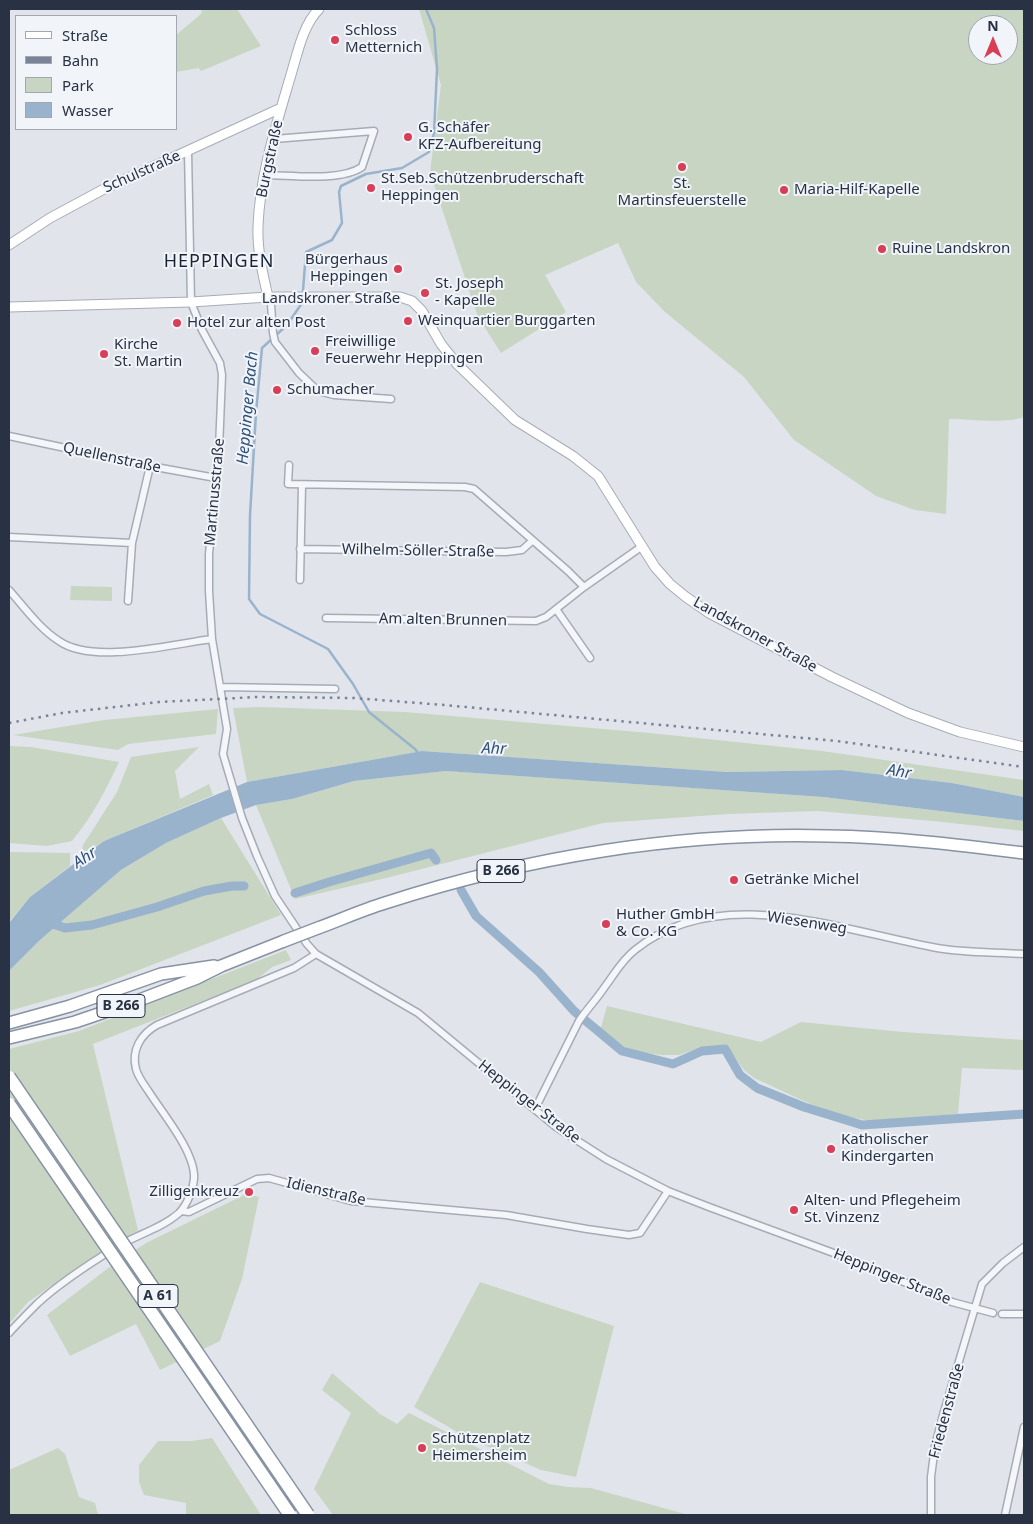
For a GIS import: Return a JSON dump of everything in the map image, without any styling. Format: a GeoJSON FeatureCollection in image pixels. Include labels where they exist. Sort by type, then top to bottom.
{"type":"FeatureCollection","features":[{"type":"Feature","properties":{"kind":"highway","name":"B 266"},"geometry":{"type":"LineString","coordinates":[[13,1037],[76,1022],[137,1001],[284,941],[384,904],[475,877],[561,858],[660,844],[719,839],[826,836],[930,842],[1024,853]]}},
{"type":"Feature","properties":{"kind":"highway","name":"B 266"},"geometry":{"type":"LineString","coordinates":[[9,1023],[70,1006],[161,974],[221,966]]}},
{"type":"Feature","properties":{"kind":"highway","name":"A 61"},"geometry":{"type":"LineString","coordinates":[[9,1077],[308,1515]]}},
{"type":"Feature","properties":{"kind":"highway","name":"A 61"},"geometry":{"type":"LineString","coordinates":[[9,1104],[290,1515]]}},
{"type":"Feature","properties":{"kind":"main road","name":"Burgstraße"},"geometry":{"type":"LineString","coordinates":[[268,297],[258,253],[258,228],[264,175],[298,51],[309,24],[320,9]]}},
{"type":"Feature","properties":{"kind":"main road","name":"Schulstraße"},"geometry":{"type":"LineString","coordinates":[[9,245],[50,218],[104,189],[281,108]]}},
{"type":"Feature","properties":{"kind":"main road","name":"Landskroner Straße"},"geometry":{"type":"LineString","coordinates":[[9,307],[192,302],[268,297],[400,296],[412,301],[422,311],[441,344],[457,364],[515,420],[573,456],[598,476],[655,567],[681,593],[709,613],[832,677],[908,713],[960,732],[1024,747]]}},
{"type":"Feature","properties":{"kind":"street"},"geometry":{"type":"LineString","coordinates":[[264,175],[337,176],[355,172],[362,167],[374,131],[274,139]]}},
{"type":"Feature","properties":{"kind":"street","name":"Martinusstraße"},"geometry":{"type":"LineString","coordinates":[[188,152],[192,302],[202,330],[220,363],[222,375],[209,566],[209,591],[212,638],[227,729],[223,754],[242,818],[274,896],[284,911]]}},
{"type":"Feature","properties":{"kind":"street"},"geometry":{"type":"LineString","coordinates":[[268,297],[271,304],[275,342],[299,373],[318,391],[334,396],[391,399]]}},
{"type":"Feature","properties":{"kind":"street","name":"Quellenstraße"},"geometry":{"type":"LineString","coordinates":[[9,436],[216,478]]}},
{"type":"Feature","properties":{"kind":"street"},"geometry":{"type":"LineString","coordinates":[[289,465],[288,484],[465,487],[474,489],[584,587]]}},
{"type":"Feature","properties":{"kind":"street"},"geometry":{"type":"LineString","coordinates":[[128,601],[132,543],[150,466]]}},
{"type":"Feature","properties":{"kind":"street"},"geometry":{"type":"LineString","coordinates":[[300,580],[302,485]]}},
{"type":"Feature","properties":{"kind":"street"},"geometry":{"type":"LineString","coordinates":[[9,536],[132,543]]}},
{"type":"Feature","properties":{"kind":"street","name":"Wilhelm-Söller-Straße"},"geometry":{"type":"LineString","coordinates":[[300,549],[506,552],[522,550],[532,541]]}},
{"type":"Feature","properties":{"kind":"street","name":"Am alten Brunnen"},"geometry":{"type":"LineString","coordinates":[[326,618],[536,621],[556,610],[584,587],[641,547]]}},
{"type":"Feature","properties":{"kind":"street"},"geometry":{"type":"LineString","coordinates":[[9,590],[40,626],[60,643],[81,651],[121,652],[212,638]]}},
{"type":"Feature","properties":{"kind":"street"},"geometry":{"type":"LineString","coordinates":[[556,610],[590,658]]}},
{"type":"Feature","properties":{"kind":"street"},"geometry":{"type":"LineString","coordinates":[[221,686],[335,689]]}},
{"type":"Feature","properties":{"kind":"street","name":"Heppinger Straße"},"geometry":{"type":"LineString","coordinates":[[284,911],[302,938],[316,954],[418,1013],[556,1127],[597,1153],[668,1191],[838,1255],[952,1302],[994,1313]]}},
{"type":"Feature","properties":{"kind":"street","name":"Wiesenweg"},"geometry":{"type":"LineString","coordinates":[[535,1110],[581,1018],[604,989],[617,968],[634,950],[677,925],[696,919],[769,915],[939,948],[1024,954]]}},
{"type":"Feature","properties":{"kind":"street"},"geometry":{"type":"LineString","coordinates":[[180,1211],[191,1193],[194,1178],[193,1166],[189,1152],[143,1084],[136,1069],[138,1043],[145,1032],[157,1025],[294,968],[316,954]]}},
{"type":"Feature","properties":{"kind":"street","name":"Idienstraße"},"geometry":{"type":"LineString","coordinates":[[9,1333],[38,1303],[117,1247],[170,1219],[180,1211],[189,1212],[257,1179],[269,1178],[352,1201],[506,1215],[629,1235],[640,1233],[668,1191]]}},
{"type":"Feature","properties":{"kind":"street","name":"Friedenstraße"},"geometry":{"type":"LineString","coordinates":[[931,1515],[931,1477],[935,1446],[982,1284],[1003,1263],[1024,1247]]}},
{"type":"Feature","properties":{"kind":"street"},"geometry":{"type":"LineString","coordinates":[[1002,1314],[1024,1314]]}},
{"type":"Feature","properties":{"kind":"street"},"geometry":{"type":"LineString","coordinates":[[1005,1515],[1024,1432]]}},
{"type":"Feature","properties":{"kind":"green space"},"geometry":{"type":"Polygon","coordinates":[[[202,9],[237,9],[261,46],[201,71],[199,68],[178,72],[178,33],[201,14],[202,9]]]}},
{"type":"Feature","properties":{"kind":"green space"},"geometry":{"type":"Polygon","coordinates":[[[419,9],[1024,9],[1024,417],[997,421],[949,419],[946,514],[915,510],[876,496],[794,440],[744,377],[665,312],[636,282],[618,243],[545,275],[566,312],[501,353],[478,317],[430,173],[441,85],[419,9]]]}},
{"type":"Feature","properties":{"kind":"green space"},"geometry":{"type":"Polygon","coordinates":[[[71,586],[112,587],[112,601],[70,600],[71,586]]]}},
{"type":"Feature","properties":{"kind":"green space"},"geometry":{"type":"Polygon","coordinates":[[[262,707],[405,712],[650,733],[822,751],[1024,780],[1024,797],[952,783],[842,770],[727,772],[422,751],[247,782],[233,708],[262,707]]]}},
{"type":"Feature","properties":{"kind":"green space"},"geometry":{"type":"Polygon","coordinates":[[[218,709],[216,734],[128,744],[118,750],[13,735],[104,720],[218,709]]]}},
{"type":"Feature","properties":{"kind":"green space"},"geometry":{"type":"Polygon","coordinates":[[[9,746],[31,747],[119,762],[98,803],[72,841],[47,846],[9,843],[9,746]]]}},
{"type":"Feature","properties":{"kind":"green space"},"geometry":{"type":"Polygon","coordinates":[[[199,747],[175,771],[180,799],[209,784],[213,795],[104,841],[81,859],[83,845],[117,792],[131,757],[199,747]]]}},
{"type":"Feature","properties":{"kind":"green space"},"geometry":{"type":"Polygon","coordinates":[[[446,771],[823,797],[1024,821],[1024,831],[818,811],[728,814],[603,823],[295,899],[256,805],[292,799],[354,781],[446,771]]]}},
{"type":"Feature","properties":{"kind":"green space"},"geometry":{"type":"Polygon","coordinates":[[[221,818],[281,915],[100,985],[9,1011],[9,971],[40,940],[121,870],[166,843],[221,818]]]}},
{"type":"Feature","properties":{"kind":"green space"},"geometry":{"type":"Polygon","coordinates":[[[9,852],[70,853],[70,866],[30,897],[9,922],[9,852]]]}},
{"type":"Feature","properties":{"kind":"green space"},"geometry":{"type":"Polygon","coordinates":[[[286,950],[291,960],[272,967],[256,980],[93,1044],[138,1230],[96,1255],[28,1302],[9,1324],[9,1049],[79,1031],[286,950]]]}},
{"type":"Feature","properties":{"kind":"green space"},"geometry":{"type":"Polygon","coordinates":[[[607,1006],[761,1042],[801,1022],[903,1032],[1024,1040],[1024,1070],[962,1068],[958,1114],[870,1121],[830,1113],[754,1078],[744,1070],[726,1045],[702,1047],[679,1055],[631,1051],[600,1031],[607,1006]]]}},
{"type":"Feature","properties":{"kind":"green space"},"geometry":{"type":"Polygon","coordinates":[[[246,1194],[259,1197],[242,1279],[220,1341],[160,1370],[136,1324],[70,1356],[47,1315],[107,1269],[146,1243],[246,1194]]]}},
{"type":"Feature","properties":{"kind":"green space"},"geometry":{"type":"Polygon","coordinates":[[[480,1282],[614,1326],[576,1477],[541,1470],[464,1436],[414,1407],[480,1282]]]}},
{"type":"Feature","properties":{"kind":"green space"},"geometry":{"type":"Polygon","coordinates":[[[332,1373],[380,1414],[397,1424],[409,1413],[549,1484],[591,1488],[689,1515],[333,1515],[314,1489],[351,1413],[322,1390],[332,1373]]]}},
{"type":"Feature","properties":{"kind":"green space"},"geometry":{"type":"Polygon","coordinates":[[[212,1438],[261,1515],[186,1515],[186,1503],[144,1495],[139,1482],[139,1465],[158,1441],[191,1441],[212,1438]]]}},
{"type":"Feature","properties":{"kind":"green space"},"geometry":{"type":"Polygon","coordinates":[[[58,1448],[65,1454],[79,1497],[95,1503],[98,1515],[9,1515],[9,1470],[58,1448]]]}},
{"type":"Feature","properties":{"kind":"water","name":"Ahr"},"geometry":{"type":"Polygon","coordinates":[[[422,751],[727,772],[842,770],[952,783],[1024,797],[1024,821],[823,797],[446,771],[354,781],[292,799],[256,805],[221,818],[166,843],[121,870],[40,940],[9,971],[9,923],[30,897],[104,841],[247,782],[422,751]]]}},
{"type":"Feature","properties":{"kind":"waterway","name":"Heppinger Bach"},"geometry":{"type":"LineString","coordinates":[[419,754],[369,712],[353,684],[328,649],[260,614],[249,599],[250,515],[262,348],[287,325],[302,303],[306,252],[332,240],[342,223],[339,192],[341,186],[366,174],[402,168],[429,152],[434,133],[437,69],[434,28],[426,9]]}},
{"type":"Feature","properties":{"kind":"waterway"},"geometry":{"type":"LineString","coordinates":[[295,893],[431,853],[436,860]]}},
{"type":"Feature","properties":{"kind":"waterway"},"geometry":{"type":"LineString","coordinates":[[47,922],[65,928],[92,925],[157,907],[204,891],[244,886]]}},
{"type":"Feature","properties":{"kind":"waterway"},"geometry":{"type":"LineString","coordinates":[[461,890],[476,916],[539,972],[574,1011],[622,1051],[673,1064],[702,1051],[725,1049],[740,1075],[757,1088],[804,1107],[862,1125],[1024,1114]]}},
{"type":"Feature","properties":{"kind":"railway"},"geometry":{"type":"LineString","coordinates":[[9,723],[62,713],[159,702],[257,697],[354,698],[837,741],[1024,767]]}},
{"type":"Feature","properties":{"kind":"place","name":"Schloss Metternich"},"geometry":{"type":"Point","coordinates":[335,40]}},
{"type":"Feature","properties":{"kind":"place","name":"G. Schäfer KFZ-Aufbereitung"},"geometry":{"type":"Point","coordinates":[408,137]}},
{"type":"Feature","properties":{"kind":"place","name":"St. Martinsfeuerstelle"},"geometry":{"type":"Point","coordinates":[682,167]}},
{"type":"Feature","properties":{"kind":"place","name":"St.Seb.Schützenbruderschaft Heppingen"},"geometry":{"type":"Point","coordinates":[371,188]}},
{"type":"Feature","properties":{"kind":"place","name":"Maria-Hilf-Kapelle"},"geometry":{"type":"Point","coordinates":[784,190]}},
{"type":"Feature","properties":{"kind":"place","name":"Ruine Landskron"},"geometry":{"type":"Point","coordinates":[882,249]}},
{"type":"Feature","properties":{"kind":"place","name":"Bürgerhaus Heppingen"},"geometry":{"type":"Point","coordinates":[398,269]}},
{"type":"Feature","properties":{"kind":"place","name":"St. Joseph - Kapelle"},"geometry":{"type":"Point","coordinates":[425,293]}},
{"type":"Feature","properties":{"kind":"place","name":"Weinquartier Burggarten"},"geometry":{"type":"Point","coordinates":[408,321]}},
{"type":"Feature","properties":{"kind":"place","name":"Hotel zur alten Post"},"geometry":{"type":"Point","coordinates":[177,323]}},
{"type":"Feature","properties":{"kind":"place","name":"Freiwillige Feuerwehr Heppingen"},"geometry":{"type":"Point","coordinates":[315,351]}},
{"type":"Feature","properties":{"kind":"place","name":"Kirche St. Martin"},"geometry":{"type":"Point","coordinates":[104,354]}},
{"type":"Feature","properties":{"kind":"place","name":"Schumacher"},"geometry":{"type":"Point","coordinates":[277,390]}},
{"type":"Feature","properties":{"kind":"place","name":"Getränke Michel"},"geometry":{"type":"Point","coordinates":[734,880]}},
{"type":"Feature","properties":{"kind":"place","name":"Huther GmbH & Co. KG"},"geometry":{"type":"Point","coordinates":[606,924]}},
{"type":"Feature","properties":{"kind":"place","name":"Katholischer Kindergarten"},"geometry":{"type":"Point","coordinates":[831,1149]}},
{"type":"Feature","properties":{"kind":"place","name":"Zilligenkreuz"},"geometry":{"type":"Point","coordinates":[249,1192]}},
{"type":"Feature","properties":{"kind":"place","name":"Alten- und Pflegeheim St. Vinzenz"},"geometry":{"type":"Point","coordinates":[794,1210]}},
{"type":"Feature","properties":{"kind":"place","name":"Schützenplatz Heimersheim"},"geometry":{"type":"Point","coordinates":[422,1448]}},
{"type":"Feature","properties":{"kind":"district","name":"HEPPINGEN"},"geometry":{"type":"Point","coordinates":[219,262]}}]}
